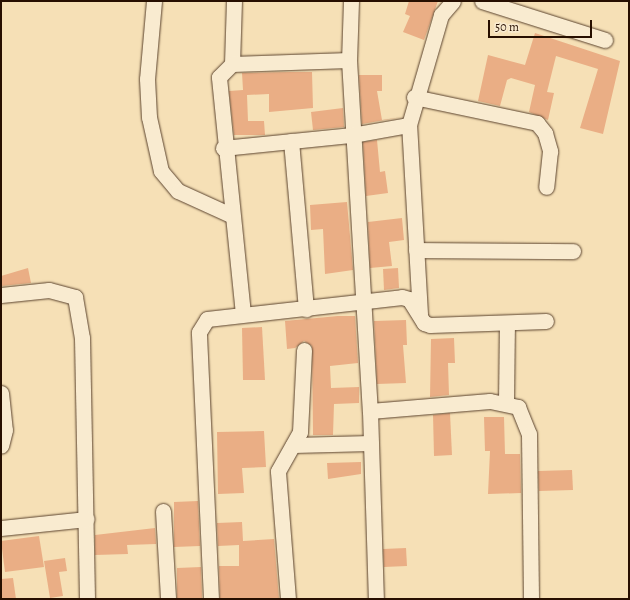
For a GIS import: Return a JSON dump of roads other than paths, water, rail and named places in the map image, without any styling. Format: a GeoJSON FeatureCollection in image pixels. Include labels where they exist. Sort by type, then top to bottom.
{"type":"FeatureCollection","features":[{"type":"Feature","properties":{"kind":"street"},"geometry":{"type":"LineString","coordinates":[[154,1],[147,87],[148,117],[161,171],[178,192],[231,215]]}},
{"type":"Feature","properties":{"kind":"street"},"geometry":{"type":"LineString","coordinates":[[232,64],[234,1]]}},
{"type":"Feature","properties":{"kind":"street"},"geometry":{"type":"LineString","coordinates":[[352,1],[349,60],[352,135],[370,411],[376,599]]}},
{"type":"Feature","properties":{"kind":"street"},"geometry":{"type":"LineString","coordinates":[[420,318],[409,125],[414,97],[441,15],[453,1]]}},
{"type":"Feature","properties":{"kind":"street"},"geometry":{"type":"LineString","coordinates":[[482,1],[605,40]]}},
{"type":"Feature","properties":{"kind":"street"},"geometry":{"type":"LineString","coordinates":[[243,314],[223,148],[219,77],[232,64],[349,60]]}},
{"type":"Feature","properties":{"kind":"street"},"geometry":{"type":"LineString","coordinates":[[414,97],[537,123],[545,133],[550,151],[546,187]]}},
{"type":"Feature","properties":{"kind":"street"},"geometry":{"type":"LineString","coordinates":[[223,148],[352,135],[409,125]]}},
{"type":"Feature","properties":{"kind":"street"},"geometry":{"type":"LineString","coordinates":[[290,141],[306,309]]}},
{"type":"Feature","properties":{"kind":"street"},"geometry":{"type":"LineString","coordinates":[[416,250],[574,251]]}},
{"type":"Feature","properties":{"kind":"street"},"geometry":{"type":"LineString","coordinates":[[1,295],[49,290],[75,297],[82,338],[87,519],[83,599]]}},
{"type":"Feature","properties":{"kind":"street"},"geometry":{"type":"LineString","coordinates":[[211,599],[199,332],[207,319],[243,314],[410,299],[420,318],[430,325],[507,325],[546,321]]}},
{"type":"Feature","properties":{"kind":"street"},"geometry":{"type":"LineString","coordinates":[[506,402],[507,325]]}},
{"type":"Feature","properties":{"kind":"street"},"geometry":{"type":"LineString","coordinates":[[288,599],[278,471],[282,459],[294,445],[302,420],[304,350]]}},
{"type":"Feature","properties":{"kind":"street"},"geometry":{"type":"LineString","coordinates":[[1,393],[5,430],[1,446]]}},
{"type":"Feature","properties":{"kind":"street"},"geometry":{"type":"LineString","coordinates":[[370,411],[506,402],[518,407],[529,434],[531,599]]}},
{"type":"Feature","properties":{"kind":"street"},"geometry":{"type":"LineString","coordinates":[[294,445],[371,443]]}},
{"type":"Feature","properties":{"kind":"street"},"geometry":{"type":"LineString","coordinates":[[163,511],[168,599]]}},
{"type":"Feature","properties":{"kind":"street"},"geometry":{"type":"LineString","coordinates":[[1,528],[87,519]]}}]}
